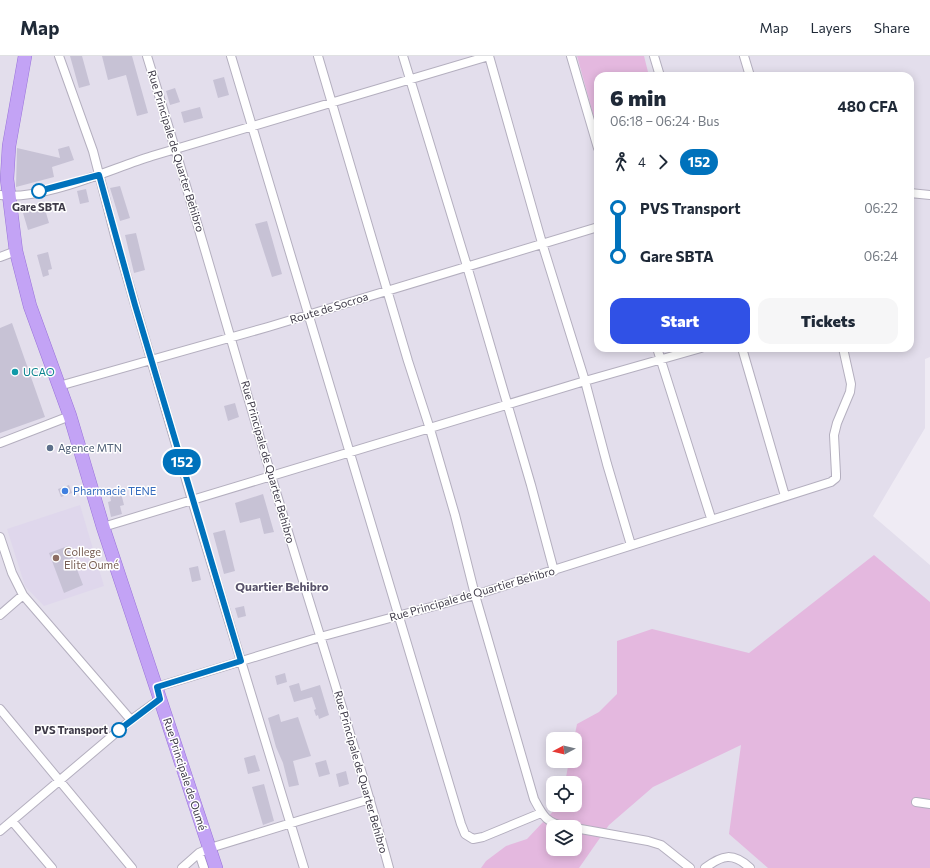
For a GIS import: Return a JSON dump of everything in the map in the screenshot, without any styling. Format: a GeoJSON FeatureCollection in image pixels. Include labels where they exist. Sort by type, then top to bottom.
{"type":"FeatureCollection","features":[{"type":"Feature","properties":{"kind":"main road","name":"Rue Principale de Oumé"},"geometry":{"type":"LineString","coordinates":[[25,56],[8,146],[4,195],[16,251],[30,306],[70,416],[103,527],[158,693],[204,851],[216,868]]}},
{"type":"Feature","properties":{"kind":"street"},"geometry":{"type":"LineString","coordinates":[[59,56],[88,135],[135,305],[192,500],[292,824],[304,868]]}},
{"type":"Feature","properties":{"kind":"street","name":"Rue Principale de Quarter Behibro"},"geometry":{"type":"LineString","coordinates":[[147,56],[176,149],[271,476],[370,799],[389,868]]}},
{"type":"Feature","properties":{"kind":"street"},"geometry":{"type":"LineString","coordinates":[[230,56],[253,126],[448,786],[465,834],[473,839],[484,837],[541,813]]}},
{"type":"Feature","properties":{"kind":"street"},"geometry":{"type":"LineString","coordinates":[[318,56],[408,361],[430,429],[475,595],[534,799],[541,813],[547,820]]}},
{"type":"Feature","properties":{"kind":"street"},"geometry":{"type":"LineString","coordinates":[[403,56],[467,266],[554,571]]}},
{"type":"Feature","properties":{"kind":"street"},"geometry":{"type":"LineString","coordinates":[[4,195],[36,192],[99,175],[176,149],[489,56],[542,243],[585,381],[607,464],[631,545]]}},
{"type":"Feature","properties":{"kind":"street"},"geometry":{"type":"LineString","coordinates":[[571,56],[594,134]]}},
{"type":"Feature","properties":{"kind":"street"},"geometry":{"type":"LineString","coordinates":[[654,56],[659,72]]}},
{"type":"Feature","properties":{"kind":"street"},"geometry":{"type":"LineString","coordinates":[[744,56],[749,72]]}},
{"type":"Feature","properties":{"kind":"street"},"geometry":{"type":"LineString","coordinates":[[914,193],[930,195]]}},
{"type":"Feature","properties":{"kind":"street","name":"Route de Socroa"},"geometry":{"type":"LineString","coordinates":[[59,386],[309,314],[594,228]]}},
{"type":"Feature","properties":{"kind":"street"},"geometry":{"type":"LineString","coordinates":[[0,257],[16,251]]}},
{"type":"Feature","properties":{"kind":"street"},"geometry":{"type":"LineString","coordinates":[[658,352],[711,518]]}},
{"type":"Feature","properties":{"kind":"street"},"geometry":{"type":"LineString","coordinates":[[103,527],[508,406],[585,381],[686,352]]}},
{"type":"Feature","properties":{"kind":"street"},"geometry":{"type":"LineString","coordinates":[[743,352],[785,496]]}},
{"type":"Feature","properties":{"kind":"street","name":"Rue Principale de Quartier Behibro"},"geometry":{"type":"LineString","coordinates":[[0,831],[131,720],[158,693],[241,661],[320,637],[475,595],[554,571],[836,478],[834,435],[837,422],[850,392],[851,384],[844,352]]}},
{"type":"Feature","properties":{"kind":"street"},"geometry":{"type":"LineString","coordinates":[[0,443],[70,416]]}},
{"type":"Feature","properties":{"kind":"street"},"geometry":{"type":"LineString","coordinates":[[0,537],[12,572],[23,595],[131,720]]}},
{"type":"Feature","properties":{"kind":"street"},"geometry":{"type":"LineString","coordinates":[[0,615],[23,595]]}},
{"type":"Feature","properties":{"kind":"street"},"geometry":{"type":"LineString","coordinates":[[0,708],[132,868]]}},
{"type":"Feature","properties":{"kind":"street"},"geometry":{"type":"LineString","coordinates":[[182,868],[204,851],[370,799]]}},
{"type":"Feature","properties":{"kind":"street"},"geometry":{"type":"LineString","coordinates":[[916,802],[930,804]]}},
{"type":"Feature","properties":{"kind":"street"},"geometry":{"type":"LineString","coordinates":[[12,821],[52,868]]}},
{"type":"Feature","properties":{"kind":"street"},"geometry":{"type":"LineString","coordinates":[[582,829],[648,841],[661,845],[690,868]]}},
{"type":"Feature","properties":{"kind":"street"},"geometry":{"type":"LineString","coordinates":[[204,851],[204,868]]}},
{"type":"Feature","properties":{"kind":"street"},"geometry":{"type":"LineString","coordinates":[[706,868],[714,861],[724,857],[733,857],[742,860],[750,868]]}},
{"type":"Feature","properties":{"kind":"shaded area"},"geometry":{"type":"Polygon","coordinates":[[[0,56],[930,56],[930,357],[925,359],[925,428],[873,516],[930,565],[930,868],[0,868],[0,56]]]}},
{"type":"Feature","properties":{"kind":"shaded area"},"geometry":{"type":"Polygon","coordinates":[[[577,56],[644,56],[648,72],[594,72],[594,118],[577,56]]]}},
{"type":"Feature","properties":{"kind":"shaded area","name":"College Elite Oumé"},"geometry":{"type":"Polygon","coordinates":[[[80,505],[104,586],[44,606],[25,586],[7,529],[80,505]]]}},
{"type":"Feature","properties":{"kind":"shaded area"},"geometry":{"type":"Polygon","coordinates":[[[874,555],[930,602],[930,868],[768,868],[729,834],[741,745],[653,787],[609,825],[579,868],[481,868],[486,861],[506,846],[527,839],[552,812],[582,812],[582,776],[566,776],[568,768],[582,768],[582,732],[575,732],[577,724],[599,712],[617,694],[617,641],[652,629],[749,653],[874,555]]]}},
{"type":"Feature","properties":{"kind":"building"},"geometry":{"type":"Polygon","coordinates":[[[70,56],[82,56],[90,85],[79,88],[70,56]]]}},
{"type":"Feature","properties":{"kind":"building"},"geometry":{"type":"Polygon","coordinates":[[[102,56],[132,56],[148,113],[137,116],[126,75],[108,80],[102,56]]]}},
{"type":"Feature","properties":{"kind":"building"},"geometry":{"type":"Polygon","coordinates":[[[224,77],[229,95],[218,98],[213,80],[224,77]]]}},
{"type":"Feature","properties":{"kind":"building"},"geometry":{"type":"Polygon","coordinates":[[[175,88],[180,102],[170,105],[166,91],[175,88]]]}},
{"type":"Feature","properties":{"kind":"building"},"geometry":{"type":"Polygon","coordinates":[[[200,107],[203,118],[184,123],[181,112],[200,107]]]}},
{"type":"Feature","properties":{"kind":"building","name":"Gare SBTA"},"geometry":{"type":"Polygon","coordinates":[[[69,146],[74,160],[52,167],[54,177],[16,187],[17,148],[60,158],[58,149],[69,146]]]}},
{"type":"Feature","properties":{"kind":"building"},"geometry":{"type":"Polygon","coordinates":[[[120,186],[130,218],[120,221],[110,188],[120,186]]]}},
{"type":"Feature","properties":{"kind":"building"},"geometry":{"type":"Polygon","coordinates":[[[86,189],[89,202],[80,204],[77,191],[86,189]]]}},
{"type":"Feature","properties":{"kind":"building"},"geometry":{"type":"Polygon","coordinates":[[[44,206],[49,223],[28,230],[23,213],[44,206]]]}},
{"type":"Feature","properties":{"kind":"building"},"geometry":{"type":"Polygon","coordinates":[[[267,221],[282,274],[272,277],[255,224],[267,221]]]}},
{"type":"Feature","properties":{"kind":"building"},"geometry":{"type":"Polygon","coordinates":[[[136,233],[145,270],[134,273],[125,235],[136,233]]]}},
{"type":"Feature","properties":{"kind":"building"},"geometry":{"type":"Polygon","coordinates":[[[48,252],[52,269],[48,270],[49,275],[43,277],[37,255],[48,252]]]}},
{"type":"Feature","properties":{"kind":"building","name":"UCAO"},"geometry":{"type":"Polygon","coordinates":[[[12,323],[45,417],[0,433],[0,328],[12,323]]]}},
{"type":"Feature","properties":{"kind":"building"},"geometry":{"type":"Polygon","coordinates":[[[235,403],[239,417],[228,421],[224,406],[235,403]]]}},
{"type":"Feature","properties":{"kind":"building","name":"Pharmacie TENE"},"geometry":{"type":"Polygon","coordinates":[[[69,485],[72,493],[61,497],[58,489],[69,485]]]}},
{"type":"Feature","properties":{"kind":"building"},"geometry":{"type":"Polygon","coordinates":[[[120,489],[124,505],[120,506],[122,514],[111,517],[108,502],[111,501],[109,492],[120,489]]]}},
{"type":"Feature","properties":{"kind":"building"},"geometry":{"type":"Polygon","coordinates":[[[263,494],[274,532],[264,534],[260,518],[240,523],[235,503],[263,494]]]}},
{"type":"Feature","properties":{"kind":"building"},"geometry":{"type":"Polygon","coordinates":[[[225,530],[235,571],[224,574],[213,533],[225,530]]]}},
{"type":"Feature","properties":{"kind":"building"},"geometry":{"type":"Polygon","coordinates":[[[68,546],[83,585],[64,593],[49,553],[68,546]]]}},
{"type":"Feature","properties":{"kind":"building"},"geometry":{"type":"Polygon","coordinates":[[[198,566],[201,580],[192,582],[189,568],[198,566]]]}},
{"type":"Feature","properties":{"kind":"building"},"geometry":{"type":"Polygon","coordinates":[[[244,606],[246,616],[238,618],[235,608],[244,606]]]}},
{"type":"Feature","properties":{"kind":"building"},"geometry":{"type":"Polygon","coordinates":[[[285,673],[287,682],[277,685],[275,676],[285,673]]]}},
{"type":"Feature","properties":{"kind":"building"},"geometry":{"type":"Polygon","coordinates":[[[299,683],[301,691],[320,685],[329,715],[319,719],[318,715],[316,716],[314,710],[316,709],[312,697],[294,702],[289,686],[299,683]]]}},
{"type":"Feature","properties":{"kind":"building"},"geometry":{"type":"Polygon","coordinates":[[[279,714],[281,722],[298,717],[311,756],[293,761],[299,785],[289,787],[283,763],[276,747],[268,718],[279,714]]]}},
{"type":"Feature","properties":{"kind":"building"},"geometry":{"type":"Polygon","coordinates":[[[255,755],[260,771],[248,774],[244,758],[255,755]]]}},
{"type":"Feature","properties":{"kind":"building"},"geometry":{"type":"Polygon","coordinates":[[[326,760],[330,774],[319,777],[315,763],[326,760]]]}},
{"type":"Feature","properties":{"kind":"building"},"geometry":{"type":"Polygon","coordinates":[[[346,771],[349,784],[339,787],[336,774],[346,771]]]}},
{"type":"Feature","properties":{"kind":"building"},"geometry":{"type":"Polygon","coordinates":[[[264,784],[274,821],[263,825],[252,787],[264,784]]]}},
{"type":"Feature","properties":{"kind":"bus line","name":"152"},"geometry":{"type":"LineString","coordinates":[[39,191],[99,175],[135,305],[241,661],[157,687],[160,699],[119,730]]}},
{"type":"Feature","properties":{"kind":"place","name":"Gare SBTA"},"geometry":{"type":"Point","coordinates":[39,191]}},
{"type":"Feature","properties":{"kind":"place","name":"UCAO"},"geometry":{"type":"Point","coordinates":[15,372]}},
{"type":"Feature","properties":{"kind":"place","name":"Agence MTN"},"geometry":{"type":"Point","coordinates":[50,448]}},
{"type":"Feature","properties":{"kind":"place","name":"Pharmacie TENE"},"geometry":{"type":"Point","coordinates":[65,491]}},
{"type":"Feature","properties":{"kind":"place","name":"College Elite Oumé"},"geometry":{"type":"Point","coordinates":[56,558]}},
{"type":"Feature","properties":{"kind":"place","name":"PVS Transport"},"geometry":{"type":"Point","coordinates":[119,730]}},
{"type":"Feature","properties":{"kind":"district","name":"Quartier Behibro"},"geometry":{"type":"Point","coordinates":[282,587]}}]}
